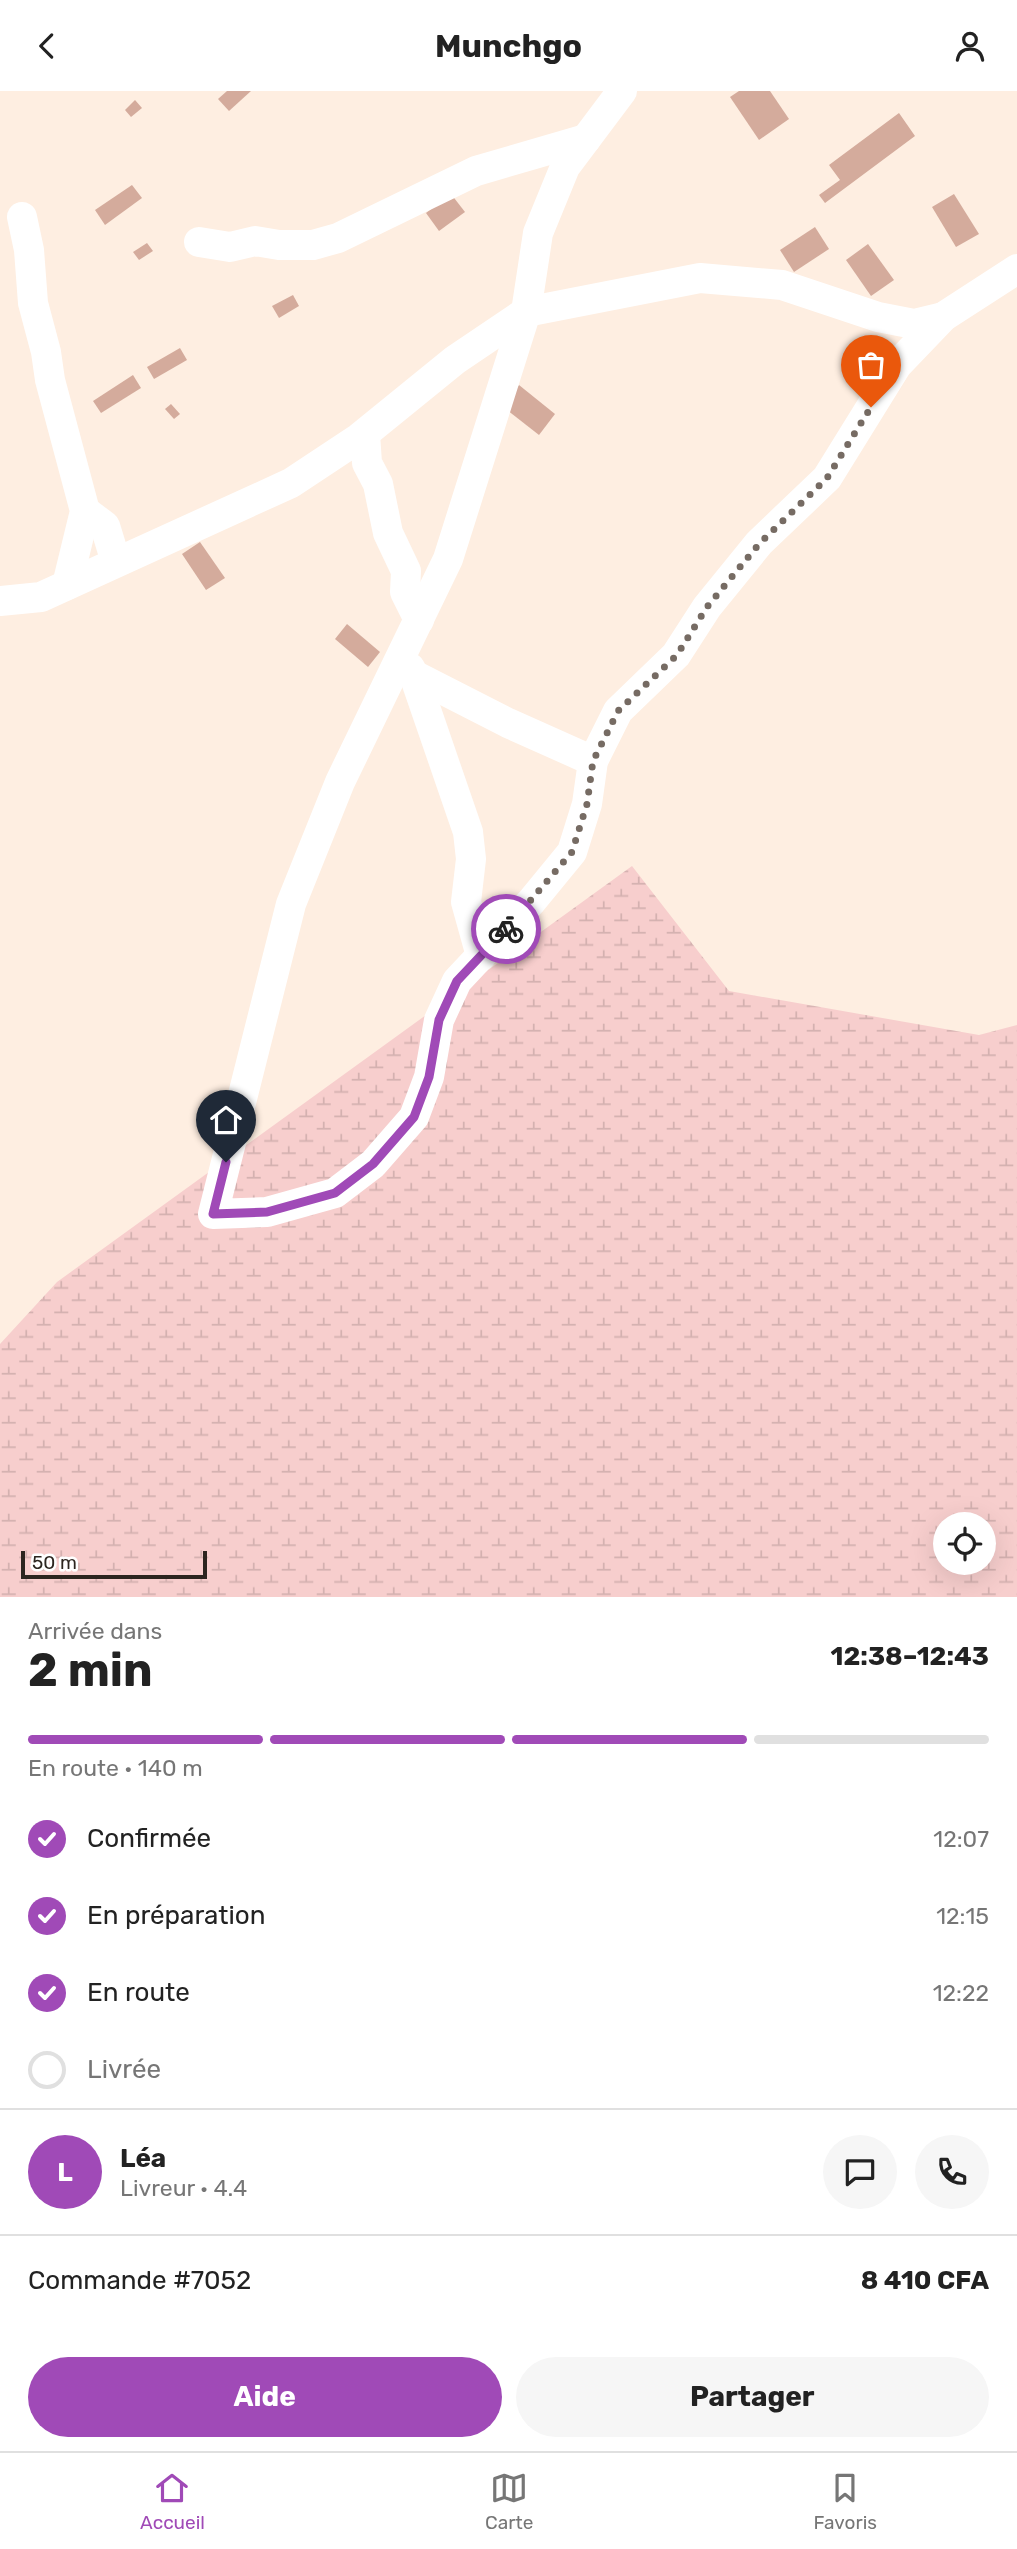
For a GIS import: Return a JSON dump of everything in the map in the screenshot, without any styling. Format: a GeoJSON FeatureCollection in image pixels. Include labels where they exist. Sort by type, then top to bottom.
{"type":"FeatureCollection","features":[{"type":"Feature","properties":{"kind":"street"},"geometry":{"type":"LineString","coordinates":[[622,91],[565,167],[538,233],[526,312],[448,559],[419,620],[408,665],[340,782],[290,904],[213,1214],[267,1212],[335,1193],[373,1164],[414,1117],[429,1077],[439,1020],[457,981],[531,902],[572,852],[587,804],[593,761],[618,711],[677,655],[707,607],[759,544],[827,478],[897,365],[943,317],[1017,269]]}},
{"type":"Feature","properties":{"kind":"street"},"geometry":{"type":"LineString","coordinates":[[198,242],[230,247],[255,241],[279,245],[313,245],[338,238],[476,171],[586,139]]}},
{"type":"Feature","properties":{"kind":"street"},"geometry":{"type":"LineString","coordinates":[[22,217],[29,250],[33,303],[46,352],[50,380],[85,510],[67,585]]}},
{"type":"Feature","properties":{"kind":"street"},"geometry":{"type":"LineString","coordinates":[[0,601],[41,597],[291,483],[365,434],[455,360],[526,312],[700,278],[782,285],[878,317],[914,324],[943,317]]}},
{"type":"Feature","properties":{"kind":"street"},"geometry":{"type":"LineString","coordinates":[[365,434],[367,463],[378,484],[388,533],[406,571],[405,592],[419,620]]}},
{"type":"Feature","properties":{"kind":"street"},"geometry":{"type":"LineString","coordinates":[[85,510],[105,526],[116,562]]}},
{"type":"Feature","properties":{"kind":"street"},"geometry":{"type":"LineString","coordinates":[[408,665],[508,723],[593,761]]}},
{"type":"Feature","properties":{"kind":"street"},"geometry":{"type":"LineString","coordinates":[[408,665],[468,832],[471,859],[466,902],[481,957]]}},
{"type":"Feature","properties":{"kind":"green space"},"geometry":{"type":"Polygon","coordinates":[[[632,866],[729,991],[979,1035],[1017,1025],[1017,1597],[0,1597],[0,1344],[57,1282],[632,866]]]}},
{"type":"Feature","properties":{"kind":"building"},"geometry":{"type":"Polygon","coordinates":[[[227,91],[251,91],[229,111],[218,99],[227,91]]]}},
{"type":"Feature","properties":{"kind":"building"},"geometry":{"type":"Polygon","coordinates":[[[739,91],[770,91],[789,119],[759,140],[730,97],[739,91]]]}},
{"type":"Feature","properties":{"kind":"building"},"geometry":{"type":"Polygon","coordinates":[[[135,100],[142,108],[131,117],[125,110],[135,100]]]}},
{"type":"Feature","properties":{"kind":"building"},"geometry":{"type":"Polygon","coordinates":[[[899,113],[915,136],[825,203],[819,195],[840,180],[829,165],[899,113]]]}},
{"type":"Feature","properties":{"kind":"building"},"geometry":{"type":"Polygon","coordinates":[[[132,185],[142,198],[105,225],[95,210],[132,185]]]}},
{"type":"Feature","properties":{"kind":"building"},"geometry":{"type":"Polygon","coordinates":[[[451,194],[465,212],[439,231],[426,213],[451,194]]]}},
{"type":"Feature","properties":{"kind":"building"},"geometry":{"type":"Polygon","coordinates":[[[954,194],[979,234],[956,247],[932,207],[954,194]]]}},
{"type":"Feature","properties":{"kind":"building"},"geometry":{"type":"Polygon","coordinates":[[[815,227],[829,249],[794,272],[780,250],[815,227]]]}},
{"type":"Feature","properties":{"kind":"building"},"geometry":{"type":"Polygon","coordinates":[[[147,243],[153,251],[139,260],[133,252],[147,243]]]}},
{"type":"Feature","properties":{"kind":"building"},"geometry":{"type":"Polygon","coordinates":[[[868,244],[894,280],[871,296],[846,260],[868,244]]]}},
{"type":"Feature","properties":{"kind":"building"},"geometry":{"type":"Polygon","coordinates":[[[293,295],[299,306],[279,318],[272,306],[293,295]]]}},
{"type":"Feature","properties":{"kind":"building"},"geometry":{"type":"Polygon","coordinates":[[[180,348],[187,360],[154,379],[147,367],[180,348]]]}},
{"type":"Feature","properties":{"kind":"building"},"geometry":{"type":"Polygon","coordinates":[[[133,375],[141,388],[101,413],[93,401],[133,375]]]}},
{"type":"Feature","properties":{"kind":"building"},"geometry":{"type":"Polygon","coordinates":[[[519,385],[555,414],[539,435],[502,406],[519,385]]]}},
{"type":"Feature","properties":{"kind":"building"},"geometry":{"type":"Polygon","coordinates":[[[171,404],[180,414],[174,419],[165,409],[171,404]]]}},
{"type":"Feature","properties":{"kind":"building"},"geometry":{"type":"Polygon","coordinates":[[[200,542],[225,578],[206,590],[182,554],[200,542]]]}},
{"type":"Feature","properties":{"kind":"building"},"geometry":{"type":"Polygon","coordinates":[[[347,624],[380,652],[368,667],[335,639],[347,624]]]}},
{"type":"Feature","properties":{"kind":"way so far"},"geometry":{"type":"LineString","coordinates":[[506,929],[572,852],[587,804],[593,761],[618,711],[677,655],[707,607],[759,544],[827,478],[871,407]]}},
{"type":"Feature","properties":{"kind":"route"},"geometry":{"type":"LineString","coordinates":[[226,1162],[213,1214],[267,1212],[335,1193],[373,1164],[414,1117],[429,1077],[439,1020],[457,981],[506,929]]}}]}
